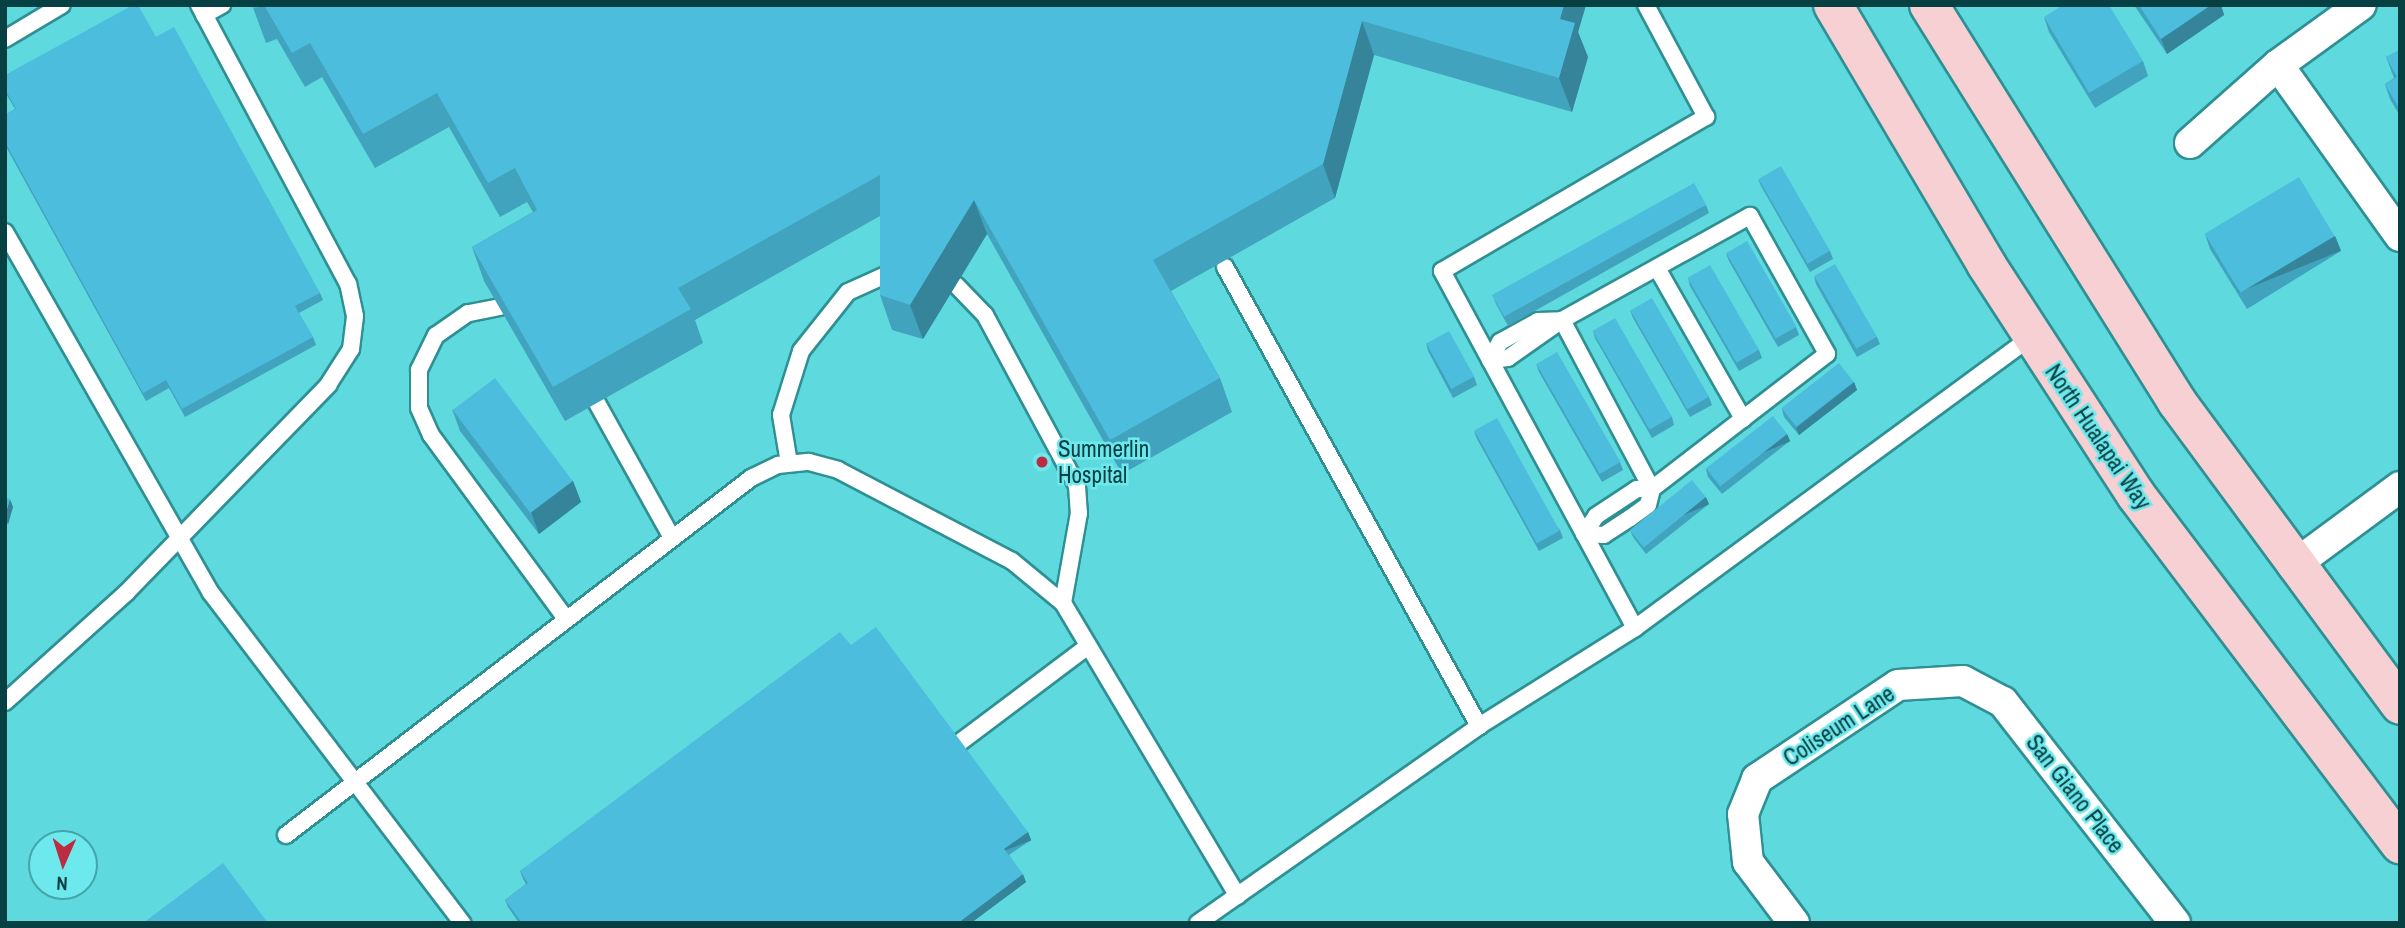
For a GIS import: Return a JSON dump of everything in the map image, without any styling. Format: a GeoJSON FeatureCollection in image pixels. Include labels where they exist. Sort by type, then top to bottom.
{"type":"FeatureCollection","features":[{"type":"Feature","properties":{"kind":"main road","name":"North Hualapai Way"},"geometry":{"type":"LineString","coordinates":[[1833,5],[2031,337],[2169,540],[2400,844]]}},
{"type":"Feature","properties":{"kind":"main road"},"geometry":{"type":"LineString","coordinates":[[1929,5],[2049,205],[2293,566],[2400,705]]}},
{"type":"Feature","properties":{"kind":"street"},"geometry":{"type":"LineString","coordinates":[[2190,144],[2278,65],[2361,5]]}},
{"type":"Feature","properties":{"kind":"street"},"geometry":{"type":"LineString","coordinates":[[2278,65],[2400,236]]}},
{"type":"Feature","properties":{"kind":"street"},"geometry":{"type":"LineString","coordinates":[[2293,566],[2400,487]]}},
{"type":"Feature","properties":{"kind":"street","name":"Coliseum Lane"},"geometry":{"type":"LineString","coordinates":[[1794,923],[1748,862],[1743,814],[1757,779],[1898,685],[1962,681]]}},
{"type":"Feature","properties":{"kind":"street","name":"San Giano Place"},"geometry":{"type":"LineString","coordinates":[[1962,681],[2003,702],[2175,923]]}},
{"type":"Feature","properties":{"kind":"lane"},"geometry":{"type":"LineString","coordinates":[[5,38],[62,5]]}},
{"type":"Feature","properties":{"kind":"lane"},"geometry":{"type":"LineString","coordinates":[[5,702],[127,592],[176,537],[335,377],[355,328],[348,284],[201,10],[222,5]]}},
{"type":"Feature","properties":{"kind":"lane"},"geometry":{"type":"LineString","coordinates":[[1635,628],[1442,271],[1706,117],[1646,5]]}},
{"type":"Feature","properties":{"kind":"lane"},"geometry":{"type":"LineString","coordinates":[[1490,360],[1508,358],[1562,320],[1750,216],[1827,354],[1652,489],[1648,505],[1604,535],[1584,534]]}},
{"type":"Feature","properties":{"kind":"lane"},"geometry":{"type":"LineString","coordinates":[[5,232],[176,537],[211,593],[463,923]]}},
{"type":"Feature","properties":{"kind":"lane"},"geometry":{"type":"LineString","coordinates":[[1225,267],[1479,726]]}},
{"type":"Feature","properties":{"kind":"lane"},"geometry":{"type":"LineString","coordinates":[[1657,268],[1743,419]]}},
{"type":"Feature","properties":{"kind":"lane"},"geometry":{"type":"LineString","coordinates":[[789,463],[781,415],[801,351],[848,292],[892,272]]}},
{"type":"Feature","properties":{"kind":"lane"},"geometry":{"type":"LineString","coordinates":[[956,285],[985,315],[1074,477],[1079,513],[1063,603]]}},
{"type":"Feature","properties":{"kind":"lane"},"geometry":{"type":"LineString","coordinates":[[499,307],[468,313],[436,335],[419,370],[419,408],[431,435],[566,619]]}},
{"type":"Feature","properties":{"kind":"lane"},"geometry":{"type":"LineString","coordinates":[[1562,320],[1652,489]]}},
{"type":"Feature","properties":{"kind":"lane"},"geometry":{"type":"LineString","coordinates":[[1198,923],[1479,726],[1635,628],[2031,337]]}},
{"type":"Feature","properties":{"kind":"lane"},"geometry":{"type":"LineString","coordinates":[[597,403],[672,538]]}},
{"type":"Feature","properties":{"kind":"lane"},"geometry":{"type":"LineString","coordinates":[[286,835],[760,472],[789,463],[838,470],[1012,561],[1063,603],[1087,648],[1238,896]]}},
{"type":"Feature","properties":{"kind":"lane"},"geometry":{"type":"LineString","coordinates":[[959,743],[1087,648]]}},
{"type":"Feature","properties":{"kind":"building"},"geometry":{"type":"Polygon","coordinates":[[[133,5],[138,5],[156,37],[174,27],[320,293],[295,306],[313,337],[182,409],[166,380],[143,393],[5,142],[5,115],[16,109],[5,89],[5,75],[133,5]]]}},
{"type":"Feature","properties":{"kind":"building"},"geometry":{"type":"Polygon","coordinates":[[[264,5],[1564,5],[1560,19],[1575,23],[1559,78],[1362,21],[1323,164],[1153,260],[1220,378],[1110,440],[974,200],[910,305],[880,295],[880,175],[678,288],[691,309],[553,387],[472,247],[537,210],[515,168],[488,183],[437,93],[363,134],[310,43],[292,53],[264,5]]]}},
{"type":"Feature","properties":{"kind":"building"},"geometry":{"type":"Polygon","coordinates":[[[2063,5],[2109,5],[2143,61],[2089,93],[2044,17],[2063,5]]]}},
{"type":"Feature","properties":{"kind":"building"},"geometry":{"type":"Polygon","coordinates":[[[2139,5],[2211,5],[2161,39],[2139,5]]]}},
{"type":"Feature","properties":{"kind":"building"},"geometry":{"type":"Polygon","coordinates":[[[2400,50],[2400,110],[2385,84],[2397,77],[2386,57],[2400,50]]]}},
{"type":"Feature","properties":{"kind":"building"},"geometry":{"type":"Polygon","coordinates":[[[1781,166],[1830,251],[1807,264],[1758,179],[1781,166]]]}},
{"type":"Feature","properties":{"kind":"building"},"geometry":{"type":"Polygon","coordinates":[[[2299,177],[2335,236],[2240,293],[2205,234],[2299,177]]]}},
{"type":"Feature","properties":{"kind":"building"},"geometry":{"type":"Polygon","coordinates":[[[1694,183],[1706,205],[1504,317],[1492,295],[1694,183]]]}},
{"type":"Feature","properties":{"kind":"building"},"geometry":{"type":"Polygon","coordinates":[[[1747,241],[1796,327],[1776,339],[1726,253],[1747,241]]]}},
{"type":"Feature","properties":{"kind":"building"},"geometry":{"type":"Polygon","coordinates":[[[1835,264],[1877,337],[1856,349],[1814,276],[1835,264]]]}},
{"type":"Feature","properties":{"kind":"building"},"geometry":{"type":"Polygon","coordinates":[[[1710,265],[1759,350],[1736,363],[1687,278],[1710,265]]]}},
{"type":"Feature","properties":{"kind":"building"},"geometry":{"type":"Polygon","coordinates":[[[1652,298],[1709,397],[1687,409],[1630,310],[1652,298]]]}},
{"type":"Feature","properties":{"kind":"building"},"geometry":{"type":"Polygon","coordinates":[[[1615,318],[1672,417],[1649,430],[1592,331],[1615,318]]]}},
{"type":"Feature","properties":{"kind":"building"},"geometry":{"type":"Polygon","coordinates":[[[1449,331],[1474,376],[1451,389],[1426,344],[1449,331]]]}},
{"type":"Feature","properties":{"kind":"building"},"geometry":{"type":"Polygon","coordinates":[[[1557,352],[1620,462],[1600,474],[1536,364],[1557,352]]]}},
{"type":"Feature","properties":{"kind":"building"},"geometry":{"type":"Polygon","coordinates":[[[1839,363],[1854,382],[1796,427],[1781,408],[1839,363]]]}},
{"type":"Feature","properties":{"kind":"building"},"geometry":{"type":"Polygon","coordinates":[[[495,378],[573,481],[530,513],[453,410],[495,378]]]}},
{"type":"Feature","properties":{"kind":"building"},"geometry":{"type":"Polygon","coordinates":[[[1773,416],[1787,434],[1720,486],[1706,468],[1773,416]]]}},
{"type":"Feature","properties":{"kind":"building"},"geometry":{"type":"Polygon","coordinates":[[[1497,418],[1560,531],[1537,543],[1474,431],[1497,418]]]}},
{"type":"Feature","properties":{"kind":"building"},"geometry":{"type":"Polygon","coordinates":[[[1692,480],[1706,497],[1644,547],[1630,530],[1692,480]]]}},
{"type":"Feature","properties":{"kind":"building"},"geometry":{"type":"Polygon","coordinates":[[[5,498],[10,499],[5,515],[5,498]]]}},
{"type":"Feature","properties":{"kind":"building"},"geometry":{"type":"Polygon","coordinates":[[[876,627],[1028,832],[1004,849],[1023,874],[958,923],[522,923],[505,900],[528,883],[520,871],[840,632],[851,645],[876,627]]]}},
{"type":"Feature","properties":{"kind":"building"},"geometry":{"type":"Polygon","coordinates":[[[223,863],[268,923],[143,923],[223,863]]]}},
{"type":"Feature","properties":{"kind":"place","name":"Summerlin Hospital"},"geometry":{"type":"Point","coordinates":[1042,462]}}]}
